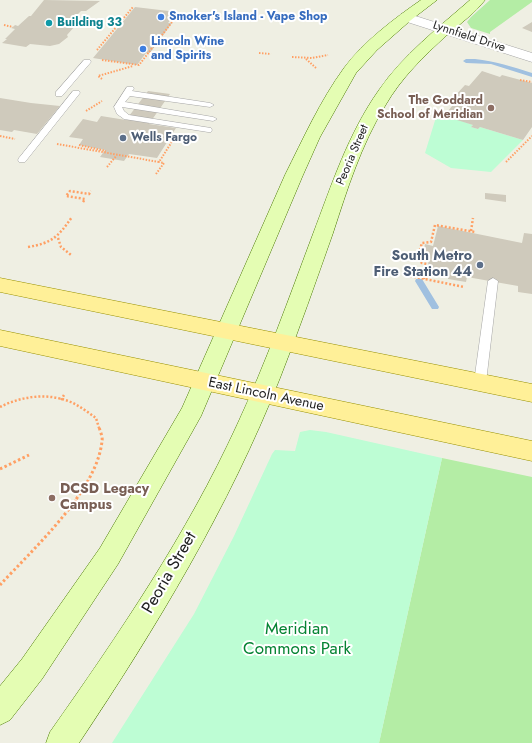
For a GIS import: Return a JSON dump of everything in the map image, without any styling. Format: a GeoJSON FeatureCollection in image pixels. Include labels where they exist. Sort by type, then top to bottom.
{"type":"FeatureCollection","features":[{"type":"Feature","properties":{"kind":"main road"},"geometry":{"type":"LineString","coordinates":[[0,710],[32,669],[109,556],[181,433],[193,410],[294,175],[339,87],[350,70],[372,47],[406,17],[430,0]]}},
{"type":"Feature","properties":{"kind":"main road","name":"Peoria Street"},"geometry":{"type":"LineString","coordinates":[[61,743],[156,597],[201,520],[247,427],[282,343],[346,168],[364,126],[399,74],[411,60],[478,0]]}},
{"type":"Feature","properties":{"kind":"main road"},"geometry":{"type":"LineString","coordinates":[[0,285],[532,393]]}},
{"type":"Feature","properties":{"kind":"main road","name":"East Lincoln Avenue"},"geometry":{"type":"LineString","coordinates":[[0,338],[532,451]]}},
{"type":"Feature","properties":{"kind":"street","name":"Lynnfield Drive"},"geometry":{"type":"LineString","coordinates":[[406,17],[532,58]]}},
{"type":"Feature","properties":{"kind":"lane"},"geometry":{"type":"LineString","coordinates":[[59,94],[87,62]]}},
{"type":"Feature","properties":{"kind":"lane"},"geometry":{"type":"LineString","coordinates":[[22,160],[76,93]]}},
{"type":"Feature","properties":{"kind":"lane"},"geometry":{"type":"LineString","coordinates":[[124,99],[123,114],[132,118],[211,118]]}},
{"type":"Feature","properties":{"kind":"lane"},"geometry":{"type":"LineString","coordinates":[[124,99],[211,118]]}},
{"type":"Feature","properties":{"kind":"lane"},"geometry":{"type":"LineString","coordinates":[[124,99],[211,118]]}},
{"type":"Feature","properties":{"kind":"lane"},"geometry":{"type":"LineString","coordinates":[[480,382],[493,282]]}},
{"type":"Feature","properties":{"kind":"path"},"geometry":{"type":"LineString","coordinates":[[95,52],[133,7]]}},
{"type":"Feature","properties":{"kind":"path"},"geometry":{"type":"LineString","coordinates":[[102,79],[98,76],[114,70],[136,65],[139,66],[179,13]]}},
{"type":"Feature","properties":{"kind":"path"},"geometry":{"type":"LineString","coordinates":[[4,25],[13,27]]}},
{"type":"Feature","properties":{"kind":"path"},"geometry":{"type":"LineString","coordinates":[[259,52],[271,54]]}},
{"type":"Feature","properties":{"kind":"path"},"geometry":{"type":"LineString","coordinates":[[304,59],[328,55]]}},
{"type":"Feature","properties":{"kind":"path"},"geometry":{"type":"LineString","coordinates":[[292,57],[304,59],[312,63],[316,68]]}},
{"type":"Feature","properties":{"kind":"path"},"geometry":{"type":"LineString","coordinates":[[98,59],[136,65]]}},
{"type":"Feature","properties":{"kind":"path"},"geometry":{"type":"LineString","coordinates":[[520,80],[532,82]]}},
{"type":"Feature","properties":{"kind":"path"},"geometry":{"type":"LineString","coordinates":[[159,162],[176,136]]}},
{"type":"Feature","properties":{"kind":"path"},"geometry":{"type":"LineString","coordinates":[[506,162],[532,136]]}},
{"type":"Feature","properties":{"kind":"path"},"geometry":{"type":"LineString","coordinates":[[53,144],[139,158]]}},
{"type":"Feature","properties":{"kind":"path"},"geometry":{"type":"LineString","coordinates":[[79,145],[164,163],[156,174]]}},
{"type":"Feature","properties":{"kind":"path"},"geometry":{"type":"LineString","coordinates":[[107,167],[117,154]]}},
{"type":"Feature","properties":{"kind":"path"},"geometry":{"type":"LineString","coordinates":[[83,202],[85,199],[66,196],[70,191],[89,194],[91,191]]}},
{"type":"Feature","properties":{"kind":"path"},"geometry":{"type":"LineString","coordinates":[[28,248],[44,244],[58,238],[72,217]]}},
{"type":"Feature","properties":{"kind":"path"},"geometry":{"type":"LineString","coordinates":[[471,231],[474,218]]}},
{"type":"Feature","properties":{"kind":"path"},"geometry":{"type":"LineString","coordinates":[[424,279],[427,264],[422,263],[417,259],[422,243],[432,242],[435,225],[475,232]]}},
{"type":"Feature","properties":{"kind":"path"},"geometry":{"type":"LineString","coordinates":[[58,238],[61,247],[71,255]]}},
{"type":"Feature","properties":{"kind":"path"},"geometry":{"type":"LineString","coordinates":[[410,276],[464,287]]}},
{"type":"Feature","properties":{"kind":"path"},"geometry":{"type":"LineString","coordinates":[[456,285],[457,280]]}},
{"type":"Feature","properties":{"kind":"path"},"geometry":{"type":"LineString","coordinates":[[61,400],[64,395]]}},
{"type":"Feature","properties":{"kind":"path"},"geometry":{"type":"LineString","coordinates":[[0,407],[14,400],[32,396],[42,396],[82,406],[94,417],[101,429],[103,442],[96,468],[74,501],[53,528],[0,585]]}},
{"type":"Feature","properties":{"kind":"path"},"geometry":{"type":"LineString","coordinates":[[0,469],[29,455]]}},
{"type":"Feature","properties":{"kind":"path"},"geometry":{"type":"LineString","coordinates":[[74,501],[81,504]]}},
{"type":"Feature","properties":{"kind":"green space"},"geometry":{"type":"Polygon","coordinates":[[[490,0],[532,0],[532,2],[490,32],[490,34],[471,28],[467,22],[490,0]]]}},
{"type":"Feature","properties":{"kind":"green space"},"geometry":{"type":"Polygon","coordinates":[[[437,114],[445,115],[473,125],[471,127],[478,129],[480,127],[523,140],[491,172],[451,168],[425,153],[437,114]]]}},
{"type":"Feature","properties":{"kind":"green space","name":"Meridian Commons Park"},"geometry":{"type":"Polygon","coordinates":[[[310,430],[326,432],[442,458],[379,743],[112,743],[194,614],[234,536],[272,454],[275,450],[295,451],[300,432],[310,430]]]}},
{"type":"Feature","properties":{"kind":"green space"},"geometry":{"type":"Polygon","coordinates":[[[442,458],[532,477],[532,743],[379,743],[442,458]]]}},
{"type":"Feature","properties":{"kind":"building","name":"Building 33"},"geometry":{"type":"Polygon","coordinates":[[[44,0],[100,1],[86,11],[81,11],[74,18],[80,19],[72,26],[75,26],[67,35],[68,37],[59,44],[50,46],[30,44],[26,47],[2,43],[15,29],[11,28],[15,25],[18,26],[29,16],[31,16],[44,0]]]}},
{"type":"Feature","properties":{"kind":"building"},"geometry":{"type":"Polygon","coordinates":[[[135,7],[177,12],[168,23],[172,23],[150,53],[146,53],[137,65],[93,58],[135,7]]]}},
{"type":"Feature","properties":{"kind":"building"},"geometry":{"type":"Polygon","coordinates":[[[532,22],[532,32],[522,28],[532,22]]]}},
{"type":"Feature","properties":{"kind":"building","name":"The Goddard School of Meridian"},"geometry":{"type":"Polygon","coordinates":[[[482,71],[500,77],[502,75],[532,83],[532,127],[523,140],[480,127],[478,129],[471,127],[473,125],[444,116],[457,100],[452,99],[465,85],[469,86],[482,71]]]}},
{"type":"Feature","properties":{"kind":"building","name":"Wells Fargo"},"geometry":{"type":"Polygon","coordinates":[[[148,91],[170,94],[149,124],[176,128],[157,158],[129,154],[124,161],[100,157],[105,150],[79,145],[83,139],[69,137],[83,119],[97,122],[101,116],[126,120],[148,91]]]}},
{"type":"Feature","properties":{"kind":"building"},"geometry":{"type":"Polygon","coordinates":[[[0,98],[60,106],[37,134],[14,130],[12,132],[0,130],[0,98]]]}},
{"type":"Feature","properties":{"kind":"building"},"geometry":{"type":"Polygon","coordinates":[[[485,193],[506,195],[506,202],[485,199],[485,193]]]}},
{"type":"Feature","properties":{"kind":"building","name":"South Metro Fire Station 44"},"geometry":{"type":"Polygon","coordinates":[[[438,226],[522,243],[524,233],[532,234],[532,294],[518,292],[518,286],[467,277],[466,282],[448,279],[448,275],[427,271],[429,259],[422,258],[425,244],[433,246],[438,226]]]}},
{"type":"Feature","properties":{"kind":"waterway"},"geometry":{"type":"LineString","coordinates":[[466,61],[483,61],[532,75]]}},
{"type":"Feature","properties":{"kind":"waterway"},"geometry":{"type":"LineString","coordinates":[[419,281],[435,307]]}},
{"type":"Feature","properties":{"kind":"place","name":"Smoker's Island - Vape Shop"},"geometry":{"type":"Point","coordinates":[161,17]}},
{"type":"Feature","properties":{"kind":"place","name":"Building 33"},"geometry":{"type":"Point","coordinates":[49,23]}},
{"type":"Feature","properties":{"kind":"place","name":"Lincoln Wine and Spirits"},"geometry":{"type":"Point","coordinates":[143,49]}},
{"type":"Feature","properties":{"kind":"place","name":"The Goddard School of Meridian"},"geometry":{"type":"Point","coordinates":[491,108]}},
{"type":"Feature","properties":{"kind":"place","name":"Wells Fargo"},"geometry":{"type":"Point","coordinates":[123,138]}},
{"type":"Feature","properties":{"kind":"place","name":"South Metro Fire Station 44"},"geometry":{"type":"Point","coordinates":[480,265]}},
{"type":"Feature","properties":{"kind":"place","name":"DCSD Legacy Campus"},"geometry":{"type":"Point","coordinates":[52,498]}}]}
